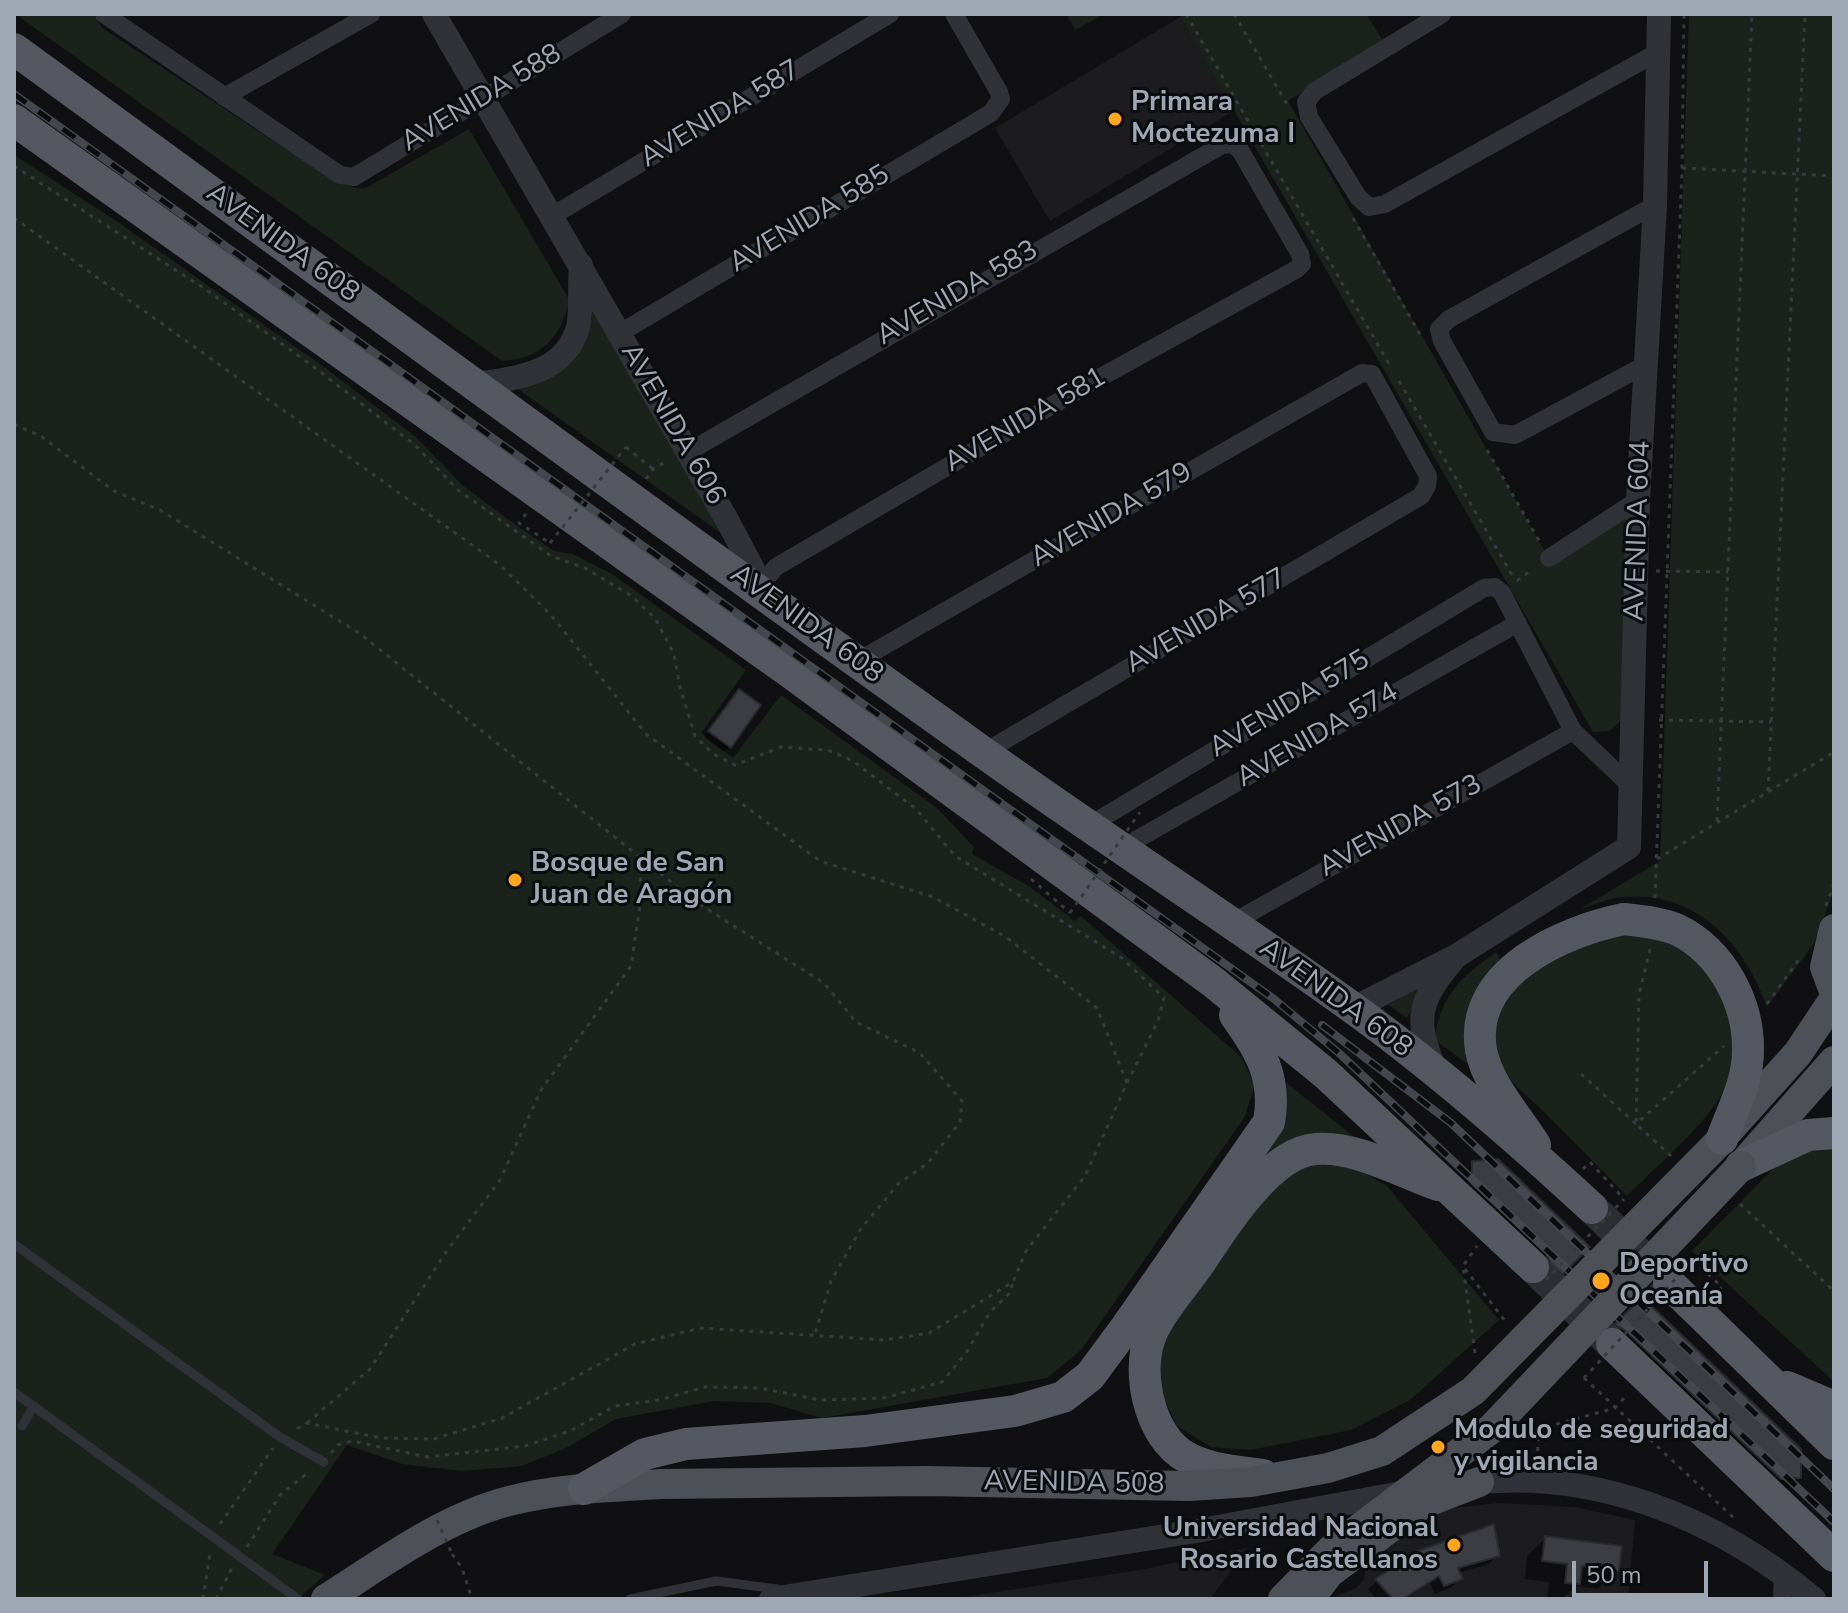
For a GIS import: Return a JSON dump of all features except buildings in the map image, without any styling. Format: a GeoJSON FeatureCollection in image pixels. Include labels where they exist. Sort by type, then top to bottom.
{"type":"FeatureCollection","features":[{"type":"Feature","properties":{"kind":"highway","name":"AVENIDA 608"},"geometry":{"type":"LineString","coordinates":[[14,49],[635,504],[758,588],[1087,827],[1354,1008],[1436,1073],[1592,1208]]}},
{"type":"Feature","properties":{"kind":"highway","name":"AVENIDA 608"},"geometry":{"type":"LineString","coordinates":[[14,120],[791,673],[1213,982],[1326,1074],[1452,1191],[1535,1278]]}},
{"type":"Feature","properties":{"kind":"highway"},"geometry":{"type":"LineString","coordinates":[[1552,1171],[1487,1067],[1480,1028],[1485,1008],[1495,989],[1511,971],[1560,939],[1591,926],[1624,919],[1677,930],[1700,945],[1721,967],[1738,994],[1746,1022],[1748,1052],[1743,1082],[1722,1139]]}},
{"type":"Feature","properties":{"kind":"highway"},"geometry":{"type":"LineString","coordinates":[[584,1489],[645,1454],[686,1444],[865,1431],[1015,1411],[1041,1405],[1072,1390],[1090,1376],[1269,1122],[1271,1081],[1263,1054],[1213,982]]}},
{"type":"Feature","properties":{"kind":"highway"},"geometry":{"type":"LineString","coordinates":[[1741,1166],[1808,1135],[1834,1133]]}},
{"type":"Feature","properties":{"kind":"highway"},"geometry":{"type":"LineString","coordinates":[[1278,1477],[1217,1469],[1184,1456],[1158,1430],[1145,1390],[1150,1338],[1260,1181],[1286,1162],[1314,1149],[1355,1155],[1452,1191]]}},
{"type":"Feature","properties":{"kind":"highway"},"geometry":{"type":"LineString","coordinates":[[1669,1283],[1834,1444]]}},
{"type":"Feature","properties":{"kind":"highway"},"geometry":{"type":"LineString","coordinates":[[1612,1344],[1834,1556]]}},
{"type":"Feature","properties":{"kind":"highway"},"geometry":{"type":"LineString","coordinates":[[1754,1365],[1793,1390],[1834,1407]]}},
{"type":"Feature","properties":{"kind":"main road"},"geometry":{"type":"LineString","coordinates":[[1834,929],[1825,967],[1834,991]]}},
{"type":"Feature","properties":{"kind":"main road","name":"AVENIDA 508"},"geometry":{"type":"LineString","coordinates":[[326,1599],[440,1528],[506,1502],[584,1489],[662,1484],[926,1481],[1189,1486],[1278,1477],[1328,1468],[1382,1451],[1473,1391],[1722,1139],[1798,1053],[1834,999]]}},
{"type":"Feature","properties":{"kind":"main road"},"geometry":{"type":"LineString","coordinates":[[1283,1599],[1331,1550],[1491,1429],[1741,1166],[1834,1061]]}},
{"type":"Feature","properties":{"kind":"main road"},"geometry":{"type":"LineString","coordinates":[[1309,1599],[1329,1573],[1389,1526],[1422,1504],[1479,1482]]}},
{"type":"Feature","properties":{"kind":"street"},"geometry":{"type":"LineString","coordinates":[[104,14],[224,97],[371,14]]}},
{"type":"Feature","properties":{"kind":"street","name":"AVENIDA 606"},"geometry":{"type":"LineString","coordinates":[[434,14],[689,454],[753,569],[758,588]]}},
{"type":"Feature","properties":{"kind":"street","name":"AVENIDA 588"},"geometry":{"type":"LineString","coordinates":[[224,97],[340,175],[354,177],[622,14]]}},
{"type":"Feature","properties":{"kind":"street","name":"AVENIDA 587"},"geometry":{"type":"LineString","coordinates":[[552,216],[890,14]]}},
{"type":"Feature","properties":{"kind":"street","name":"AVENIDA 585"},"geometry":{"type":"LineString","coordinates":[[620,333],[991,113],[999,105],[999,92],[954,14]]}},
{"type":"Feature","properties":{"kind":"street"},"geometry":{"type":"LineString","coordinates":[[1442,14],[1315,91],[1300,109],[1317,130],[1358,197],[1369,207],[1385,204],[1658,52]]}},
{"type":"Feature","properties":{"kind":"street","name":"AVENIDA 604"},"geometry":{"type":"LineString","coordinates":[[1354,1008],[1458,955],[1629,847],[1638,500],[1655,205],[1659,14]]}},
{"type":"Feature","properties":{"kind":"street","name":"AVENIDA 583"},"geometry":{"type":"LineString","coordinates":[[689,454],[1022,257],[1222,145],[1232,144],[1240,150],[1302,264]]}},
{"type":"Feature","properties":{"kind":"street"},"geometry":{"type":"LineString","coordinates":[[1647,364],[1515,435],[1504,436],[1493,432],[1442,341],[1439,329],[1449,319],[1655,205]]}},
{"type":"Feature","properties":{"kind":"street","name":"AVENIDA 581"},"geometry":{"type":"LineString","coordinates":[[758,588],[776,567],[1092,382],[1302,264]]}},
{"type":"Feature","properties":{"kind":"street"},"geometry":{"type":"LineString","coordinates":[[471,385],[534,373],[550,366],[569,348],[578,325],[581,265]]}},
{"type":"Feature","properties":{"kind":"street","name":"AVENIDA 579"},"geometry":{"type":"LineString","coordinates":[[856,662],[1367,371],[1428,476],[1427,486]]}},
{"type":"Feature","properties":{"kind":"street","name":"AVENIDA 577"},"geometry":{"type":"LineString","coordinates":[[983,753],[1421,496],[1427,486]]}},
{"type":"Feature","properties":{"kind":"street"},"geometry":{"type":"LineString","coordinates":[[1549,558],[1638,500]]}},
{"type":"Feature","properties":{"kind":"street"},"geometry":{"type":"LineString","coordinates":[[1504,587],[1518,623],[1573,731],[1632,787]]}},
{"type":"Feature","properties":{"kind":"street","name":"AVENIDA 575"},"geometry":{"type":"LineString","coordinates":[[1087,827],[1484,588],[1504,587]]}},
{"type":"Feature","properties":{"kind":"street","name":"AVENIDA 574"},"geometry":{"type":"LineString","coordinates":[[1120,849],[1518,623]]}},
{"type":"Feature","properties":{"kind":"street","name":"AVENIDA 573"},"geometry":{"type":"LineString","coordinates":[[1230,924],[1573,731]]}},
{"type":"Feature","properties":{"kind":"street","name":"AVENIDA 604"},"geometry":{"type":"LineString","coordinates":[[1436,1073],[1424,1043],[1422,1009],[1436,980],[1458,955]]}},
{"type":"Feature","properties":{"kind":"street","name":"AVENIDA 508"},"geometry":{"type":"LineString","coordinates":[[771,1599],[1196,1531],[1349,1500],[1479,1482],[1557,1484],[1657,1504],[1728,1537],[1783,1572],[1814,1599]]}},
{"type":"Feature","properties":{"kind":"street"},"geometry":{"type":"LineString","coordinates":[[1782,1599],[1783,1572]]}},
{"type":"Feature","properties":{"kind":"lane"},"geometry":{"type":"LineString","coordinates":[[14,1244],[280,1437],[324,1462]]}},
{"type":"Feature","properties":{"kind":"lane"},"geometry":{"type":"LineString","coordinates":[[14,1392],[298,1599]]}},
{"type":"Feature","properties":{"kind":"lane"},"geometry":{"type":"LineString","coordinates":[[22,1426],[34,1406]]}},
{"type":"Feature","properties":{"kind":"lane"},"geometry":{"type":"LineString","coordinates":[[630,1599],[716,1581],[799,1596]]}},
{"type":"Feature","properties":{"kind":"path"},"geometry":{"type":"LineString","coordinates":[[1186,14],[1504,587],[1549,558],[1486,448]]}},
{"type":"Feature","properties":{"kind":"path"},"geometry":{"type":"LineString","coordinates":[[1234,14],[1300,109]]}},
{"type":"Feature","properties":{"kind":"path"},"geometry":{"type":"LineString","coordinates":[[1655,899],[1659,720],[1668,571],[1682,168],[1684,14]]}},
{"type":"Feature","properties":{"kind":"path"},"geometry":{"type":"LineString","coordinates":[[1717,821],[1752,14]]}},
{"type":"Feature","properties":{"kind":"path"},"geometry":{"type":"LineString","coordinates":[[1768,791],[1805,14]]}},
{"type":"Feature","properties":{"kind":"path"},"geometry":{"type":"LineString","coordinates":[[14,166],[205,289],[310,364],[415,445],[458,490],[551,556],[606,579],[630,595],[655,618],[674,654],[695,736],[713,754],[735,765],[781,747],[828,750],[853,761],[916,809],[955,856],[1122,958],[1164,998],[1158,1021],[1085,1176],[1026,1251],[1010,1293],[990,1312],[966,1353],[942,1382],[884,1398],[820,1400],[760,1388],[705,1387],[659,1400],[615,1406],[570,1431],[525,1446],[428,1457],[352,1441],[338,1445],[324,1462],[280,1495],[216,1599]]}},
{"type":"Feature","properties":{"kind":"path"},"geometry":{"type":"LineString","coordinates":[[1682,168],[1834,176]]}},
{"type":"Feature","properties":{"kind":"path"},"geometry":{"type":"LineString","coordinates":[[1352,217],[1423,339]]}},
{"type":"Feature","properties":{"kind":"path"},"geometry":{"type":"LineString","coordinates":[[14,218],[500,565],[551,615],[646,734],[820,861],[933,897],[1006,937],[1097,1008],[1127,1083]]}},
{"type":"Feature","properties":{"kind":"path"},"geometry":{"type":"LineString","coordinates":[[14,424],[42,437],[114,491],[160,510],[359,633],[696,902],[824,983],[856,1022],[920,1053],[962,1101],[960,1122],[928,1163],[898,1184],[860,1230],[831,1281],[815,1334]]}},
{"type":"Feature","properties":{"kind":"path"},"geometry":{"type":"LineString","coordinates":[[519,523],[550,543],[626,447],[653,469]]}},
{"type":"Feature","properties":{"kind":"path"},"geometry":{"type":"LineString","coordinates":[[635,504],[653,469],[689,454]]}},
{"type":"Feature","properties":{"kind":"path"},"geometry":{"type":"LineString","coordinates":[[1637,570],[1728,572]]}},
{"type":"Feature","properties":{"kind":"path"},"geometry":{"type":"LineString","coordinates":[[1659,720],[1772,722]]}},
{"type":"Feature","properties":{"kind":"path"},"geometry":{"type":"LineString","coordinates":[[1657,859],[1834,752]]}},
{"type":"Feature","properties":{"kind":"path"},"geometry":{"type":"LineString","coordinates":[[1029,882],[1070,913],[1140,812]]}},
{"type":"Feature","properties":{"kind":"path"},"geometry":{"type":"LineString","coordinates":[[203,1599],[212,1535],[280,1437],[307,1423],[370,1369],[446,1252],[500,1180],[541,1090],[631,966],[641,904],[637,853]]}},
{"type":"Feature","properties":{"kind":"path"},"geometry":{"type":"LineString","coordinates":[[1636,1124],[1639,995],[1652,939]]}},
{"type":"Feature","properties":{"kind":"path"},"geometry":{"type":"LineString","coordinates":[[1581,1074],[1681,1163]]}},
{"type":"Feature","properties":{"kind":"path"},"geometry":{"type":"LineString","coordinates":[[1535,1278],[1624,1199],[1590,1162]]}},
{"type":"Feature","properties":{"kind":"path"},"geometry":{"type":"LineString","coordinates":[[1731,1197],[1834,1291]]}},
{"type":"Feature","properties":{"kind":"path"},"geometry":{"type":"LineString","coordinates":[[1722,1287],[1693,1260],[1584,1378],[1736,1517],[1728,1537]]}},
{"type":"Feature","properties":{"kind":"path"},"geometry":{"type":"LineString","coordinates":[[1463,1266],[1506,1322]]}},
{"type":"Feature","properties":{"kind":"path"},"geometry":{"type":"LineString","coordinates":[[307,1423],[381,1438],[434,1439],[502,1418],[635,1344],[701,1328],[884,1340],[929,1333],[1013,1282]]}},
{"type":"Feature","properties":{"kind":"path"},"geometry":{"type":"LineString","coordinates":[[1536,1483],[1539,1429]]}},
{"type":"Feature","properties":{"kind":"path"},"geometry":{"type":"LineString","coordinates":[[437,1520],[452,1554],[462,1568],[472,1599]]}},
{"type":"Feature","properties":{"kind":"shaded area"},"geometry":{"type":"Polygon","coordinates":[[[15,14],[94,14],[102,28],[339,184],[364,189],[469,129],[570,301],[560,326],[538,351],[502,361],[15,14]]]}},
{"type":"Feature","properties":{"kind":"shaded area"},"geometry":{"type":"Polygon","coordinates":[[[1066,14],[1104,14],[1075,30],[1066,14]]]}},
{"type":"Feature","properties":{"kind":"shaded area"},"geometry":{"type":"Polygon","coordinates":[[[1185,14],[1366,14],[1384,42],[1288,101],[1551,562],[1629,515],[1621,721],[1609,731],[1593,732],[1180,17],[1185,14]]]}},
{"type":"Feature","properties":{"kind":"shaded area"},"geometry":{"type":"Polygon","coordinates":[[[1689,14],[1834,14],[1834,891],[1814,943],[1767,1007],[1745,962],[1731,942],[1714,925],[1694,912],[1672,902],[1648,897],[1617,898],[1580,909],[1660,861],[1689,14]]]}},
{"type":"Feature","properties":{"kind":"shaded area","name":"Primara Moctezuma I"},"geometry":{"type":"Polygon","coordinates":[[[1180,17],[1235,110],[1050,221],[995,128],[1180,17]]]}},
{"type":"Feature","properties":{"kind":"shaded area","name":"Bosque de San Juan de Aragón"},"geometry":{"type":"Polygon","coordinates":[[[14,155],[112,218],[320,364],[416,437],[462,485],[513,523],[554,551],[573,554],[612,574],[746,670],[701,733],[733,758],[781,695],[937,808],[974,847],[972,854],[1030,887],[1075,921],[1081,916],[1241,1057],[1255,1086],[1244,1118],[1081,1350],[1047,1378],[822,1418],[770,1403],[714,1401],[616,1419],[566,1448],[522,1466],[462,1471],[402,1464],[347,1445],[272,1554],[325,1575],[297,1599],[14,1599],[14,155]]]}},
{"type":"Feature","properties":{"kind":"shaded area"},"geometry":{"type":"Polygon","coordinates":[[[586,292],[728,538],[515,387],[554,374],[576,358],[585,332],[586,292]]]}},
{"type":"Feature","properties":{"kind":"shaded area"},"geometry":{"type":"Polygon","coordinates":[[[1615,931],[1664,939],[1684,950],[1701,965],[1715,983],[1725,1004],[1732,1026],[1734,1048],[1731,1071],[1714,1106],[1627,1196],[1511,1081],[1494,1043],[1496,1019],[1506,998],[1523,980],[1569,951],[1615,931]]]}},
{"type":"Feature","properties":{"kind":"shaded area"},"geometry":{"type":"Polygon","coordinates":[[[1496,952],[1501,962],[1469,1065],[1435,1040],[1437,1025],[1454,989],[1496,952]]]}},
{"type":"Feature","properties":{"kind":"shaded area"},"geometry":{"type":"Polygon","coordinates":[[[1424,984],[1407,1018],[1388,1005],[1424,984]]]}},
{"type":"Feature","properties":{"kind":"shaded area"},"geometry":{"type":"Polygon","coordinates":[[[1280,1078],[1357,1139],[1250,1174],[1280,1078]]]}},
{"type":"Feature","properties":{"kind":"shaded area"},"geometry":{"type":"Polygon","coordinates":[[[1834,1145],[1834,1382],[1692,1251],[1779,1163],[1803,1151],[1834,1145]]]}},
{"type":"Feature","properties":{"kind":"shaded area"},"geometry":{"type":"Polygon","coordinates":[[[1309,1163],[1356,1168],[1387,1186],[1499,1320],[1410,1400],[1351,1430],[1251,1450],[1211,1447],[1177,1426],[1161,1392],[1160,1347],[1182,1308],[1271,1184],[1309,1163]]]}},
{"type":"Feature","properties":{"kind":"shaded area"},"geometry":{"type":"Polygon","coordinates":[[[1499,1503],[1574,1507],[1635,1520],[1628,1599],[1330,1599],[1356,1588],[1364,1580],[1366,1562],[1432,1515],[1452,1508],[1499,1503]]]}},
{"type":"Feature","properties":{"kind":"shaded area"},"geometry":{"type":"Polygon","coordinates":[[[1248,1548],[1210,1599],[951,1599],[1139,1570],[1248,1548]]]}},
{"type":"Feature","properties":{"kind":"tunnel"},"geometry":{"type":"LineString","coordinates":[[1592,1208],[1669,1283]]}},
{"type":"Feature","properties":{"kind":"tunnel"},"geometry":{"type":"LineString","coordinates":[[1533,1267],[1611,1343]]}},
{"type":"Feature","properties":{"kind":"railway"},"geometry":{"type":"LineString","coordinates":[[14,94],[1274,999],[1339,1053],[1834,1522]]}},
{"type":"Feature","properties":{"kind":"railway"},"geometry":{"type":"LineString","coordinates":[[1322,1025],[1451,1123],[1834,1489]]}},
{"type":"Feature","properties":{"kind":"place","name":"Primara Moctezuma I"},"geometry":{"type":"Point","coordinates":[1115,119]}},
{"type":"Feature","properties":{"kind":"place","name":"Bosque de San Juan de Aragón"},"geometry":{"type":"Point","coordinates":[515,880]}},
{"type":"Feature","properties":{"kind":"place","name":"Deportivo Oceanía"},"geometry":{"type":"Point","coordinates":[1601,1281]}},
{"type":"Feature","properties":{"kind":"place","name":"Modulo de seguridad y vigilancia"},"geometry":{"type":"Point","coordinates":[1438,1447]}},
{"type":"Feature","properties":{"kind":"place","name":"Universidad Nacional Rosario Castellanos"},"geometry":{"type":"Point","coordinates":[1454,1545]}}]}
